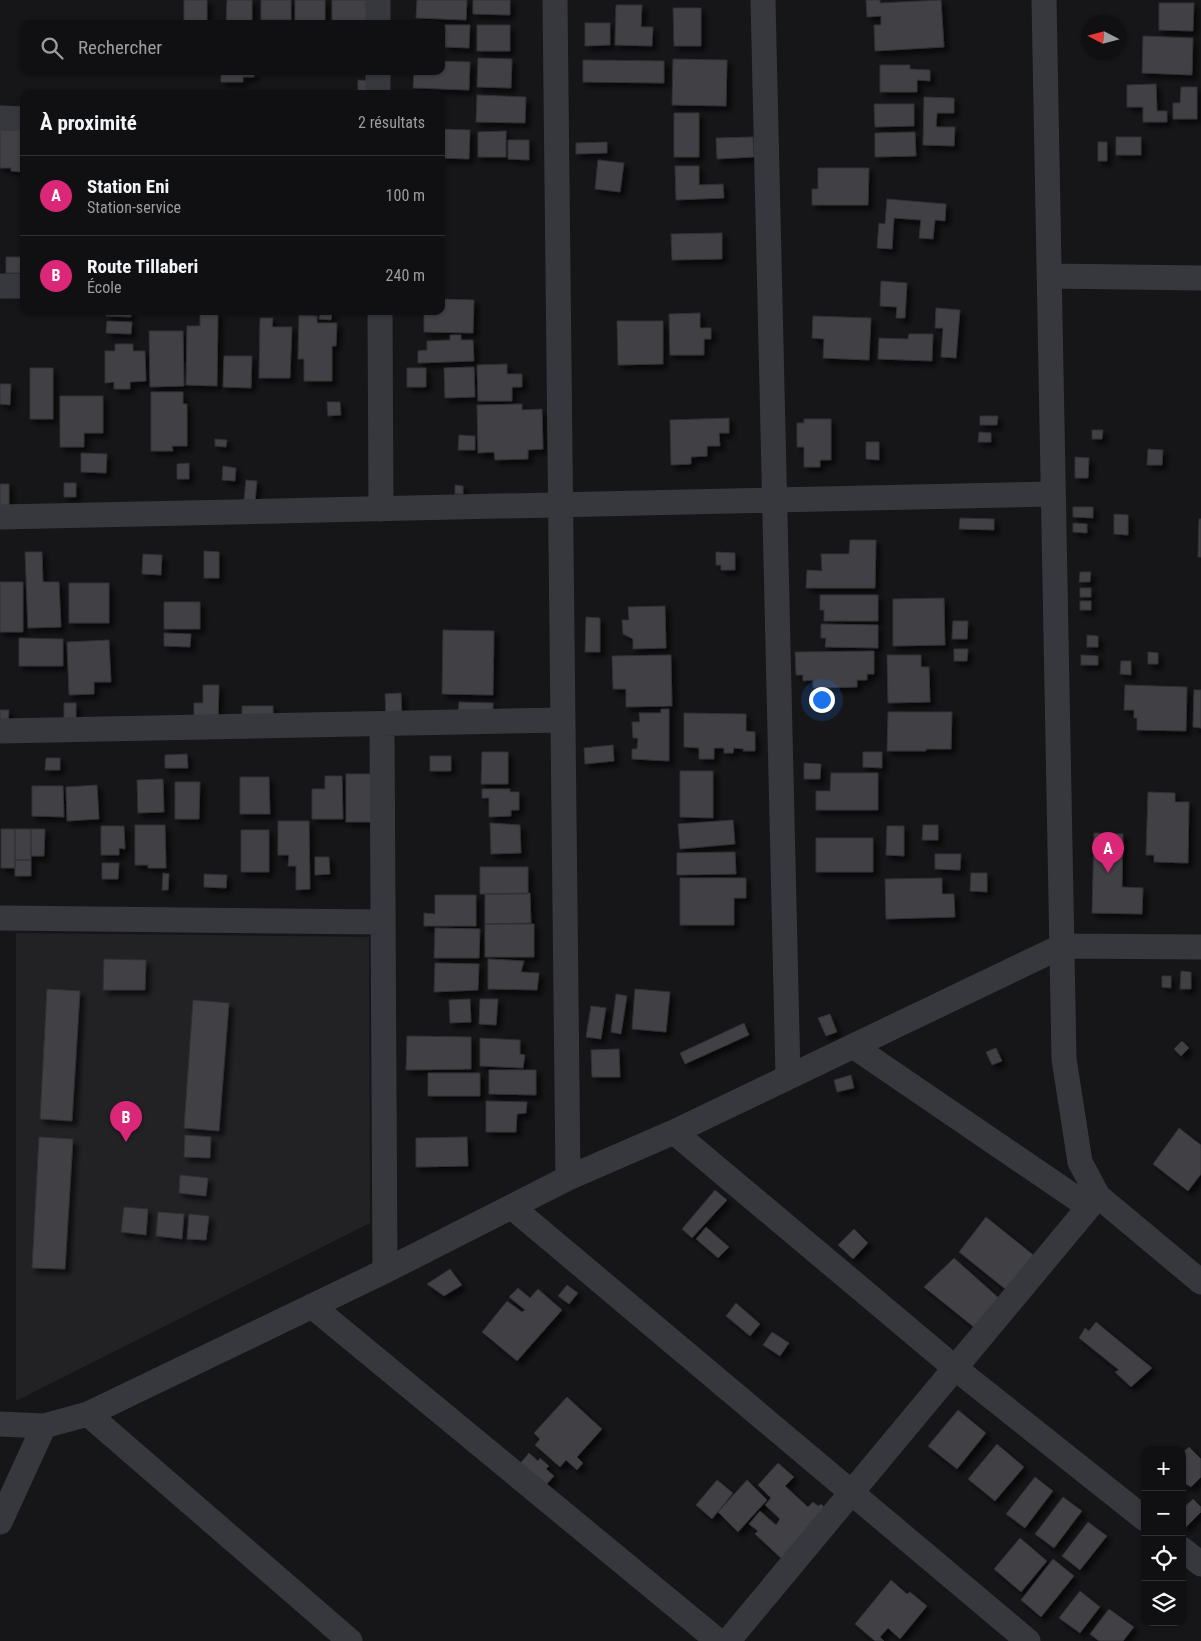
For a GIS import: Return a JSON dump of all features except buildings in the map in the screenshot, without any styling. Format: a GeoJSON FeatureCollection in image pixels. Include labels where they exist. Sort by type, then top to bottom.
{"type":"FeatureCollection","features":[{"type":"Feature","properties":{"kind":"street"},"geometry":{"type":"LineString","coordinates":[[378,0],[378,20]]}},
{"type":"Feature","properties":{"kind":"street"},"geometry":{"type":"LineString","coordinates":[[555,0],[568,1178]]}},
{"type":"Feature","properties":{"kind":"street"},"geometry":{"type":"LineString","coordinates":[[763,0],[788,1077]]}},
{"type":"Feature","properties":{"kind":"street"},"geometry":{"type":"LineString","coordinates":[[1044,0],[1064,1059],[1080,1162],[1094,1202]]}},
{"type":"Feature","properties":{"kind":"street"},"geometry":{"type":"LineString","coordinates":[[378,75],[378,90]]}},
{"type":"Feature","properties":{"kind":"street"},"geometry":{"type":"LineString","coordinates":[[0,118],[20,119]]}},
{"type":"Feature","properties":{"kind":"street"},"geometry":{"type":"LineString","coordinates":[[1049,276],[1201,278]]}},
{"type":"Feature","properties":{"kind":"street"},"geometry":{"type":"LineString","coordinates":[[0,286],[20,286]]}},
{"type":"Feature","properties":{"kind":"street"},"geometry":{"type":"LineString","coordinates":[[380,315],[381,509]]}},
{"type":"Feature","properties":{"kind":"street"},"geometry":{"type":"LineString","coordinates":[[0,517],[1054,494]]}},
{"type":"Feature","properties":{"kind":"street"},"geometry":{"type":"LineString","coordinates":[[0,731],[563,720]]}},
{"type":"Feature","properties":{"kind":"street"},"geometry":{"type":"LineString","coordinates":[[382,724],[385,1271]]}},
{"type":"Feature","properties":{"kind":"street"},"geometry":{"type":"LineString","coordinates":[[0,918],[383,922]]}},
{"type":"Feature","properties":{"kind":"street"},"geometry":{"type":"LineString","coordinates":[[0,1424],[44,1426],[88,1414],[385,1271],[568,1178],[674,1132],[1062,946],[1201,947]]}},
{"type":"Feature","properties":{"kind":"street"},"geometry":{"type":"LineString","coordinates":[[853,1046],[1094,1202],[1201,1282]]}},
{"type":"Feature","properties":{"kind":"street"},"geometry":{"type":"LineString","coordinates":[[674,1132],[955,1368],[1141,1516]]}},
{"type":"Feature","properties":{"kind":"street"},"geometry":{"type":"LineString","coordinates":[[728,1641],[1094,1202]]}},
{"type":"Feature","properties":{"kind":"street"},"geometry":{"type":"LineString","coordinates":[[512,1207],[1028,1641]]}},
{"type":"Feature","properties":{"kind":"street"},"geometry":{"type":"LineString","coordinates":[[312,1306],[718,1641]]}},
{"type":"Feature","properties":{"kind":"street"},"geometry":{"type":"LineString","coordinates":[[88,1414],[350,1641]]}},
{"type":"Feature","properties":{"kind":"street"},"geometry":{"type":"LineString","coordinates":[[0,1522],[44,1426]]}},
{"type":"Feature","properties":{"kind":"street"},"geometry":{"type":"LineString","coordinates":[[1186,1552],[1201,1564]]}},
{"type":"Feature","properties":{"kind":"shaded area"},"geometry":{"type":"Polygon","coordinates":[[[16,933],[369,937],[370,1223],[16,1401],[16,933]]]}},
{"type":"Feature","properties":{"kind":"place","name":"Station Eni"},"geometry":{"type":"Point","coordinates":[1108,873]}},
{"type":"Feature","properties":{"kind":"place","name":"Route Tillaberi"},"geometry":{"type":"Point","coordinates":[126,1142]}}]}
